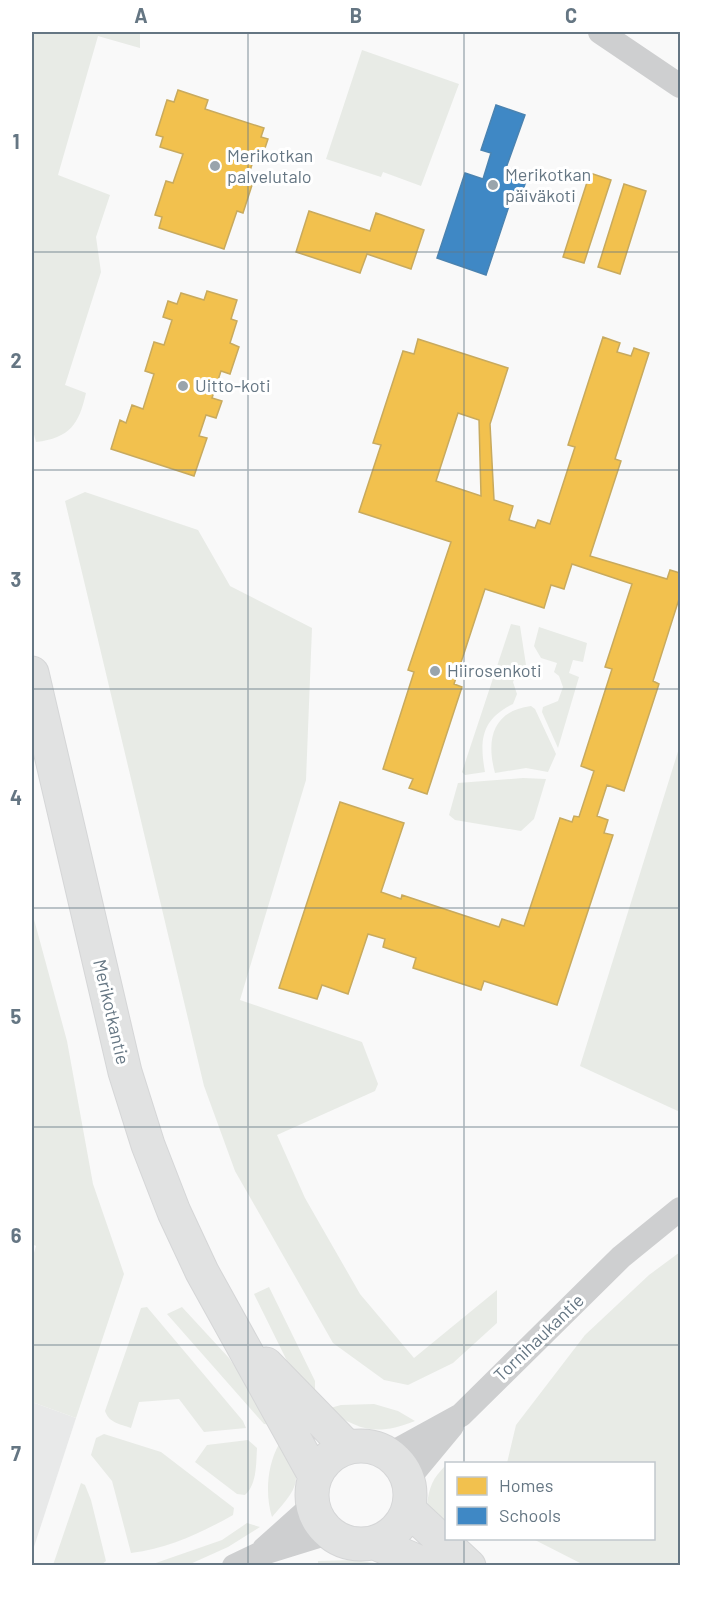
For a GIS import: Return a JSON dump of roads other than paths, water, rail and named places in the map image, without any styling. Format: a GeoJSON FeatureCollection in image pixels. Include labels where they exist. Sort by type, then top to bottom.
{"type":"FeatureCollection","features":[{"type":"Feature","properties":{"kind":"street"},"geometry":{"type":"LineString","coordinates":[[600,32],[681,86]]}},
{"type":"Feature","properties":{"kind":"street","name":"Merikotkantie"},"geometry":{"type":"LineString","coordinates":[[32,673],[125,1072],[174,1212],[202,1272],[238,1334],[318,1505]]}},
{"type":"Feature","properties":{"kind":"street","name":"Tornihaukantie"},"geometry":{"type":"LineString","coordinates":[[402,1481],[461,1414],[621,1257],[681,1209]]}},
{"type":"Feature","properties":{"kind":"street","name":"Merikotkantie"},"geometry":{"type":"LineString","coordinates":[[238,1334],[346,1447]]}},
{"type":"Feature","properties":{"kind":"street"},"geometry":{"type":"LineString","coordinates":[[402,1481],[398,1529],[375,1543],[358,1545],[342,1541],[318,1505],[322,1464],[333,1454],[346,1447],[369,1446],[402,1481],[445,1536]]}},
{"type":"Feature","properties":{"kind":"street"},"geometry":{"type":"LineString","coordinates":[[234,1566],[257,1555],[318,1505]]}},
{"type":"Feature","properties":{"kind":"street"},"geometry":{"type":"LineString","coordinates":[[449,1540],[469,1566]]}},
{"type":"Feature","properties":{"kind":"street"},"geometry":{"type":"LineString","coordinates":[[375,1543],[428,1566]]}},
{"type":"Feature","properties":{"kind":"place","name":"Merikotkan palvelutalo"},"geometry":{"type":"Point","coordinates":[215,166]}},
{"type":"Feature","properties":{"kind":"place","name":"Merikotkan päiväkoti"},"geometry":{"type":"Point","coordinates":[493,185]}},
{"type":"Feature","properties":{"kind":"place","name":"Uitto-koti"},"geometry":{"type":"Point","coordinates":[183,386]}},
{"type":"Feature","properties":{"kind":"place","name":"Hiirosenkoti"},"geometry":{"type":"Point","coordinates":[435,671]}}]}
